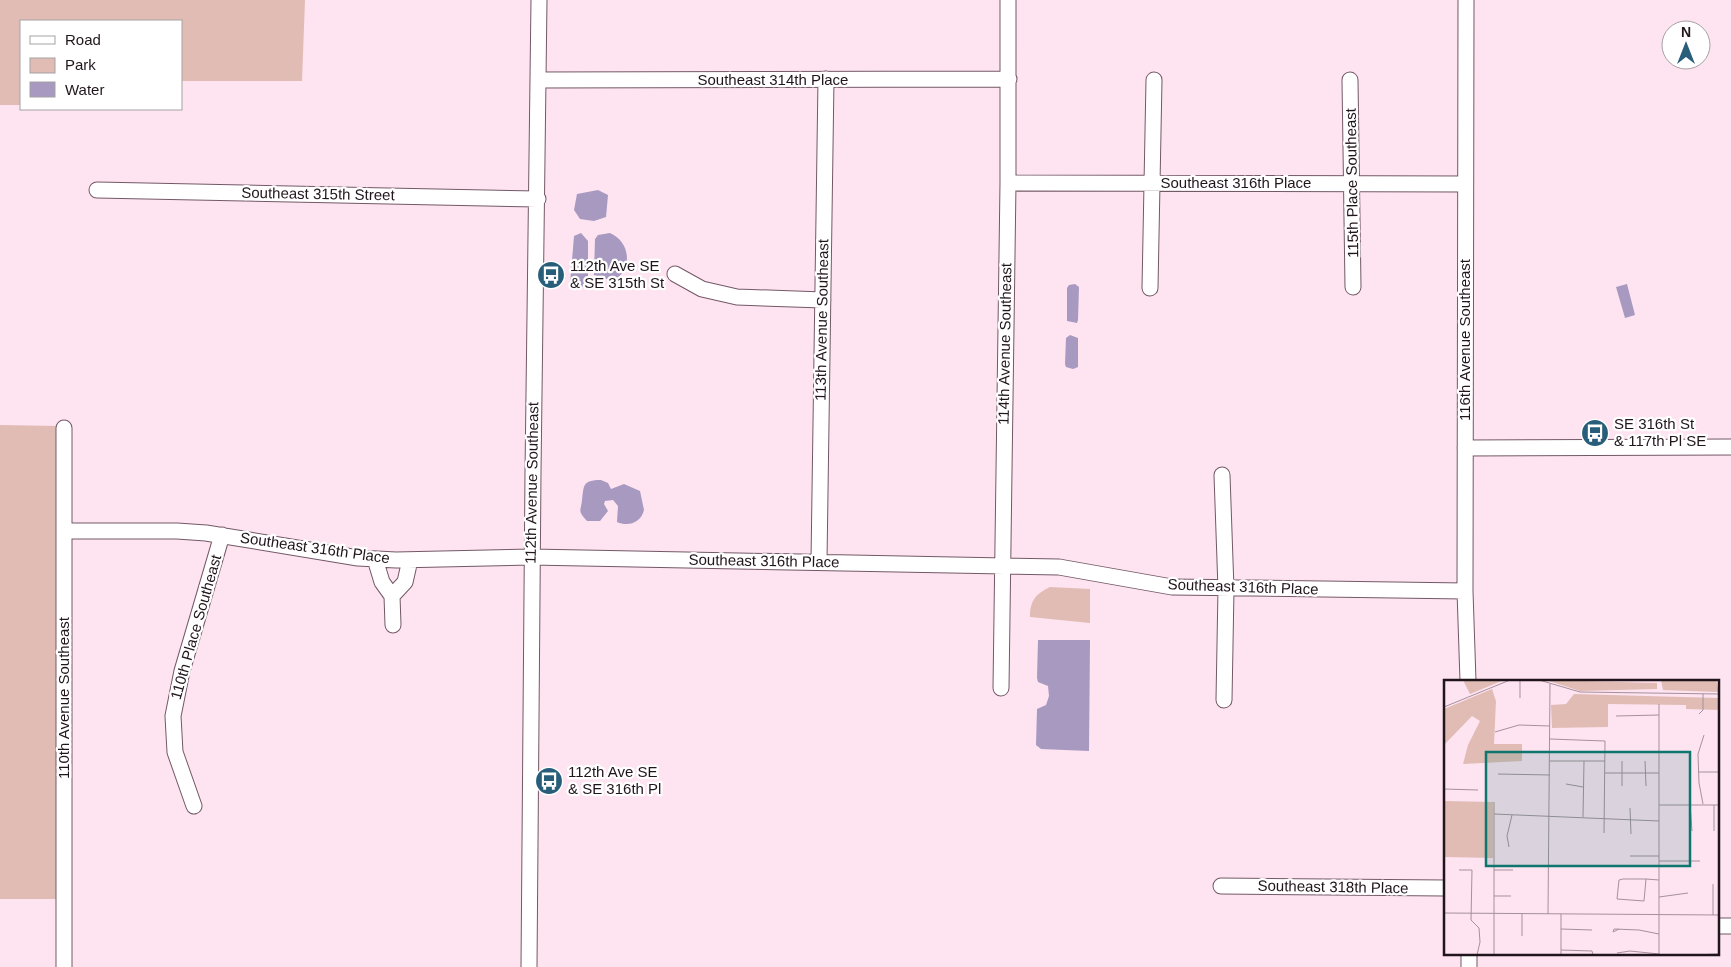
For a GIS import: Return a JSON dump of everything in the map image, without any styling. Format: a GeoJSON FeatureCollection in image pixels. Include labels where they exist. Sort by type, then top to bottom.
{"type":"FeatureCollection","features":[{"type":"Feature","properties":{"kind":"street","name":"112th Avenue Southeast"},"geometry":{"type":"LineString","coordinates":[[529,967],[531,557],[538,199],[539,0]]}},
{"type":"Feature","properties":{"kind":"street","name":"114th Avenue Southeast"},"geometry":{"type":"LineString","coordinates":[[1001,688],[1008,183],[1008,0]]}},
{"type":"Feature","properties":{"kind":"street","name":"116th Avenue Southeast"},"geometry":{"type":"LineString","coordinates":[[1466,0],[1465,591],[1468,680]]}},
{"type":"Feature","properties":{"kind":"street","name":"113th Avenue Southeast"},"geometry":{"type":"LineString","coordinates":[[818,561],[826,79]]}},
{"type":"Feature","properties":{"kind":"street","name":"Southeast 314th Place"},"geometry":{"type":"LineString","coordinates":[[538,80],[1009,79]]}},
{"type":"Feature","properties":{"kind":"street"},"geometry":{"type":"LineString","coordinates":[[1150,288],[1154,80]]}},
{"type":"Feature","properties":{"kind":"street","name":"115th Place Southeast"},"geometry":{"type":"LineString","coordinates":[[1350,80],[1353,287]]}},
{"type":"Feature","properties":{"kind":"street","name":"Southeast 316th Place"},"geometry":{"type":"LineString","coordinates":[[1008,183],[1465,184]]}},
{"type":"Feature","properties":{"kind":"street","name":"Southeast 315th Street"},"geometry":{"type":"LineString","coordinates":[[97,190],[538,199]]}},
{"type":"Feature","properties":{"kind":"street"},"geometry":{"type":"LineString","coordinates":[[675,274],[702,290],[737,297],[823,300]]}},
{"type":"Feature","properties":{"kind":"street","name":"110th Avenue Southeast"},"geometry":{"type":"LineString","coordinates":[[64,428],[64,967]]}},
{"type":"Feature","properties":{"kind":"street"},"geometry":{"type":"LineString","coordinates":[[1465,448],[1731,447]]}},
{"type":"Feature","properties":{"kind":"street"},"geometry":{"type":"LineString","coordinates":[[1222,475],[1226,589],[1224,700]]}},
{"type":"Feature","properties":{"kind":"street","name":"Southeast 316th Place"},"geometry":{"type":"LineString","coordinates":[[64,531],[177,531],[222,535],[375,559],[531,557],[1059,567],[1172,587],[1465,591]]}},
{"type":"Feature","properties":{"kind":"street","name":"110th Place Southeast"},"geometry":{"type":"LineString","coordinates":[[194,806],[175,752],[173,716],[182,671],[222,535]]}},
{"type":"Feature","properties":{"kind":"street"},"geometry":{"type":"LineString","coordinates":[[375,559],[378,575],[392,596],[393,625]]}},
{"type":"Feature","properties":{"kind":"street"},"geometry":{"type":"LineString","coordinates":[[392,596],[404,582],[410,560]]}},
{"type":"Feature","properties":{"kind":"street","name":"Southeast 318th Place"},"geometry":{"type":"LineString","coordinates":[[1221,886],[1444,888]]}},
{"type":"Feature","properties":{"kind":"street"},"geometry":{"type":"LineString","coordinates":[[1718,926],[1731,926]]}},
{"type":"Feature","properties":{"kind":"street"},"geometry":{"type":"LineString","coordinates":[[1469,954],[1469,967]]}},
{"type":"Feature","properties":{"kind":"green space"},"geometry":{"type":"Polygon","coordinates":[[[0,0],[305,0],[302,81],[182,81],[182,20],[20,20],[20,105],[0,105],[0,0]]]}},
{"type":"Feature","properties":{"kind":"green space"},"geometry":{"type":"Polygon","coordinates":[[[0,425],[58,426],[57,899],[0,899],[0,425]]]}},
{"type":"Feature","properties":{"kind":"green space"},"geometry":{"type":"Polygon","coordinates":[[[1050,587],[1090,589],[1090,623],[1030,617],[1031,606],[1035,598],[1050,587]]]}},
{"type":"Feature","properties":{"kind":"water"},"geometry":{"type":"Polygon","coordinates":[[[598,190],[608,195],[606,217],[594,221],[580,219],[574,210],[577,194],[598,190]]]}},
{"type":"Feature","properties":{"kind":"water"},"geometry":{"type":"Polygon","coordinates":[[[581,233],[588,241],[588,285],[573,289],[570,285],[574,236],[581,233]]]}},
{"type":"Feature","properties":{"kind":"water"},"geometry":{"type":"Polygon","coordinates":[[[610,233],[622,243],[627,256],[624,270],[613,281],[594,275],[595,239],[598,235],[610,233]]]}},
{"type":"Feature","properties":{"kind":"water"},"geometry":{"type":"Polygon","coordinates":[[[1075,284],[1079,287],[1077,323],[1067,321],[1067,288],[1069,285],[1075,284]]]}},
{"type":"Feature","properties":{"kind":"water"},"geometry":{"type":"Polygon","coordinates":[[[1627,284],[1635,315],[1625,318],[1616,287],[1627,284]]]}},
{"type":"Feature","properties":{"kind":"water"},"geometry":{"type":"Polygon","coordinates":[[[1070,335],[1078,338],[1078,367],[1073,369],[1066,367],[1065,364],[1066,338],[1070,335]]]}},
{"type":"Feature","properties":{"kind":"water"},"geometry":{"type":"Polygon","coordinates":[[[601,480],[608,483],[611,489],[624,484],[640,491],[644,510],[637,521],[630,524],[617,522],[618,506],[613,500],[605,501],[604,504],[608,511],[600,521],[587,521],[580,510],[585,485],[590,481],[601,480]]]}},
{"type":"Feature","properties":{"kind":"water"},"geometry":{"type":"Polygon","coordinates":[[[1038,640],[1090,640],[1089,751],[1041,749],[1036,745],[1037,709],[1046,705],[1049,696],[1048,686],[1038,682],[1037,678],[1038,640]]]}},
{"type":"Feature","properties":{"kind":"place","name":"112th Ave SE & SE 315th St"},"geometry":{"type":"Point","coordinates":[551,275]}},
{"type":"Feature","properties":{"kind":"place","name":"SE 316th St & 117th Pl SE"},"geometry":{"type":"Point","coordinates":[1595,433]}},
{"type":"Feature","properties":{"kind":"place","name":"112th Ave SE & SE 316th Pl"},"geometry":{"type":"Point","coordinates":[549,781]}}]}
